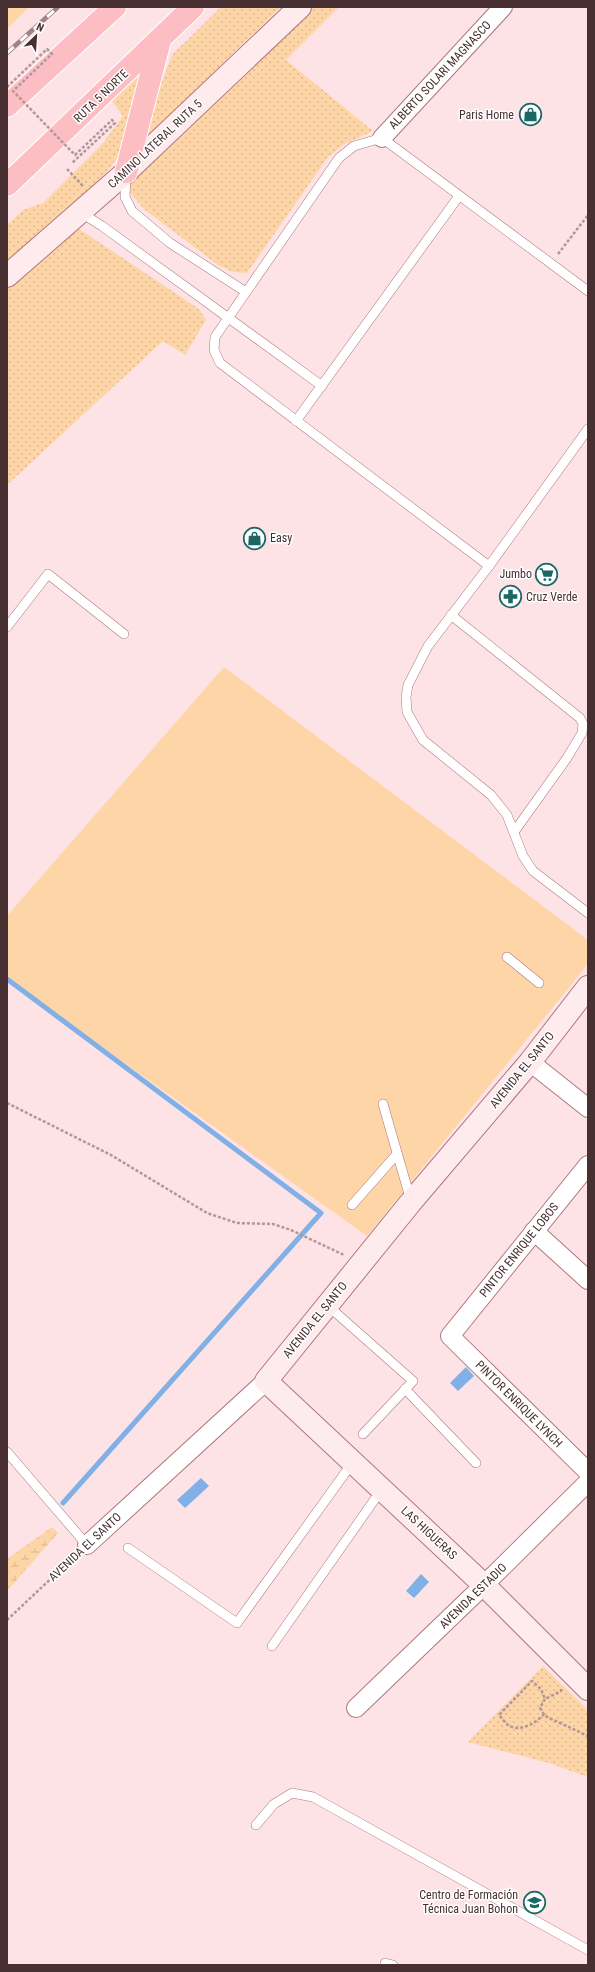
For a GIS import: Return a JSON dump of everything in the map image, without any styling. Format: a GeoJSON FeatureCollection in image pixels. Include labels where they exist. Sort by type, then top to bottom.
{"type":"FeatureCollection","features":[{"type":"Feature","properties":{"kind":"highway"},"geometry":{"type":"LineString","coordinates":[[7,106],[115,7]]}},
{"type":"Feature","properties":{"kind":"highway","name":"RUTA 5 NORTE"},"geometry":{"type":"LineString","coordinates":[[7,185],[193,7]]}},
{"type":"Feature","properties":{"kind":"highway"},"geometry":{"type":"LineString","coordinates":[[126,172],[160,40]]}},
{"type":"Feature","properties":{"kind":"main road","name":"CAMINO LATERAL RUTA 5"},"geometry":{"type":"LineString","coordinates":[[7,276],[126,172],[300,7]]}},
{"type":"Feature","properties":{"kind":"main road","name":"AVENIDA EL SANTO"},"geometry":{"type":"LineString","coordinates":[[266,1381],[411,1202],[530,1062],[588,987]]}},
{"type":"Feature","properties":{"kind":"main road","name":"LAS HIGUERAS"},"geometry":{"type":"LineString","coordinates":[[266,1381],[484,1585],[562,1665],[588,1689]]}},
{"type":"Feature","properties":{"kind":"street","name":"ALBERTO SOLARI MAGNASCO"},"geometry":{"type":"LineString","coordinates":[[382,138],[498,9]]}},
{"type":"Feature","properties":{"kind":"street"},"geometry":{"type":"LineString","coordinates":[[530,1062],[588,1108]]}},
{"type":"Feature","properties":{"kind":"street","name":"PINTOR ENRIQUE LOBOS"},"geometry":{"type":"LineString","coordinates":[[450,1336],[588,1165]]}},
{"type":"Feature","properties":{"kind":"street"},"geometry":{"type":"LineString","coordinates":[[534,1231],[588,1280]]}},
{"type":"Feature","properties":{"kind":"street","name":"PINTOR ENRIQUE LYNCH"},"geometry":{"type":"LineString","coordinates":[[450,1336],[587,1483]]}},
{"type":"Feature","properties":{"kind":"street","name":"AVENIDA EL SANTO"},"geometry":{"type":"LineString","coordinates":[[87,1544],[266,1381]]}},
{"type":"Feature","properties":{"kind":"street","name":"AVENIDA ESTADIO"},"geometry":{"type":"LineString","coordinates":[[356,1708],[484,1585],[587,1483]]}},
{"type":"Feature","properties":{"kind":"lane"},"geometry":{"type":"LineString","coordinates":[[489,566],[220,363],[214,350],[215,338],[339,158],[354,146],[382,138],[588,291]]}},
{"type":"Feature","properties":{"kind":"lane"},"geometry":{"type":"LineString","coordinates":[[126,172],[125,197],[132,212],[170,243],[246,292]]}},
{"type":"Feature","properties":{"kind":"lane"},"geometry":{"type":"LineString","coordinates":[[296,421],[459,196]]}},
{"type":"Feature","properties":{"kind":"lane"},"geometry":{"type":"LineString","coordinates":[[87,206],[102,226],[322,386]]}},
{"type":"Feature","properties":{"kind":"lane"},"geometry":{"type":"LineString","coordinates":[[588,429],[489,566],[428,646],[408,685],[406,697],[407,712],[423,740],[491,795],[507,815],[523,856],[533,871],[588,913]]}},
{"type":"Feature","properties":{"kind":"lane"},"geometry":{"type":"LineString","coordinates":[[7,627],[48,574],[124,634]]}},
{"type":"Feature","properties":{"kind":"lane"},"geometry":{"type":"LineString","coordinates":[[451,615],[580,718],[582,724],[582,733],[567,758],[514,832]]}},
{"type":"Feature","properties":{"kind":"lane"},"geometry":{"type":"LineString","coordinates":[[507,957],[539,982]]}},
{"type":"Feature","properties":{"kind":"lane"},"geometry":{"type":"LineString","coordinates":[[383,1104],[411,1202]]}},
{"type":"Feature","properties":{"kind":"lane"},"geometry":{"type":"LineString","coordinates":[[352,1205],[398,1154]]}},
{"type":"Feature","properties":{"kind":"lane"},"geometry":{"type":"LineString","coordinates":[[327,1305],[413,1381],[363,1434]]}},
{"type":"Feature","properties":{"kind":"lane"},"geometry":{"type":"LineString","coordinates":[[405,1389],[476,1463]]}},
{"type":"Feature","properties":{"kind":"lane"},"geometry":{"type":"LineString","coordinates":[[7,1452],[87,1544]]}},
{"type":"Feature","properties":{"kind":"lane"},"geometry":{"type":"LineString","coordinates":[[128,1548],[237,1624],[353,1462]]}},
{"type":"Feature","properties":{"kind":"lane"},"geometry":{"type":"LineString","coordinates":[[272,1646],[382,1489]]}},
{"type":"Feature","properties":{"kind":"lane"},"geometry":{"type":"LineString","coordinates":[[256,1825],[274,1804],[292,1793],[313,1797],[588,1950]]}},
{"type":"Feature","properties":{"kind":"path"},"geometry":{"type":"LineString","coordinates":[[7,87],[47,49],[52,54],[13,91],[75,156],[112,120],[115,123],[72,164]]}},
{"type":"Feature","properties":{"kind":"path"},"geometry":{"type":"LineString","coordinates":[[66,169],[87,206]]}},
{"type":"Feature","properties":{"kind":"path"},"geometry":{"type":"LineString","coordinates":[[550,264],[588,215]]}},
{"type":"Feature","properties":{"kind":"path"},"geometry":{"type":"LineString","coordinates":[[7,1103],[112,1155],[207,1213],[237,1223],[273,1224],[296,1232],[362,1263]]}},
{"type":"Feature","properties":{"kind":"path","name":"AVENIDA EL SANTO"},"geometry":{"type":"LineString","coordinates":[[7,1620],[87,1544]]}},
{"type":"Feature","properties":{"kind":"path"},"geometry":{"type":"LineString","coordinates":[[562,1665],[559,1674],[561,1691],[545,1699],[540,1708],[545,1716],[588,1736]]}},
{"type":"Feature","properties":{"kind":"path"},"geometry":{"type":"LineString","coordinates":[[544,1714],[536,1722],[519,1728],[508,1725],[499,1715],[532,1681],[541,1689],[545,1699]]}},
{"type":"Feature","properties":{"kind":"green space"},"geometry":{"type":"Polygon","coordinates":[[[7,7],[29,7],[7,29],[7,7]]]}},
{"type":"Feature","properties":{"kind":"green space"},"geometry":{"type":"Polygon","coordinates":[[[221,7],[281,7],[137,146],[172,55],[221,7]]]}},
{"type":"Feature","properties":{"kind":"green space"},"geometry":{"type":"Polygon","coordinates":[[[313,7],[339,7],[286,60],[373,131],[343,145],[328,157],[247,273],[233,272],[218,265],[144,209],[126,188],[313,7]]]}},
{"type":"Feature","properties":{"kind":"green space"},"geometry":{"type":"Polygon","coordinates":[[[140,74],[122,152],[98,183],[7,260],[7,225],[23,210],[43,203],[103,143],[123,116],[112,101],[140,74]]]}},
{"type":"Feature","properties":{"kind":"green space"},"geometry":{"type":"Polygon","coordinates":[[[79,229],[199,309],[206,320],[185,355],[163,341],[8,484],[7,288],[79,229]]]}},
{"type":"Feature","properties":{"kind":"green space"},"geometry":{"type":"Polygon","coordinates":[[[224,667],[588,940],[588,964],[367,1236],[7,979],[7,916],[224,667]]]}},
{"type":"Feature","properties":{"kind":"green space"},"geometry":{"type":"Polygon","coordinates":[[[52,1527],[58,1533],[7,1591],[7,1559],[52,1527]]]}},
{"type":"Feature","properties":{"kind":"green space"},"geometry":{"type":"Polygon","coordinates":[[[543,1666],[588,1710],[588,1777],[549,1763],[468,1742],[543,1666]]]}},
{"type":"Feature","properties":{"kind":"water"},"geometry":{"type":"Polygon","coordinates":[[[466,1367],[474,1376],[458,1391],[450,1383],[466,1367]]]}},
{"type":"Feature","properties":{"kind":"water"},"geometry":{"type":"Polygon","coordinates":[[[201,1478],[209,1486],[185,1508],[177,1500],[201,1478]]]}},
{"type":"Feature","properties":{"kind":"water"},"geometry":{"type":"Polygon","coordinates":[[[421,1574],[429,1582],[414,1598],[406,1591],[421,1574]]]}},
{"type":"Feature","properties":{"kind":"waterway"},"geometry":{"type":"LineString","coordinates":[[7,979],[321,1213],[63,1503]]}},
{"type":"Feature","properties":{"kind":"railway"},"geometry":{"type":"LineString","coordinates":[[7,53],[58,7]]}},
{"type":"Feature","properties":{"kind":"place","name":"Paris Home"},"geometry":{"type":"Point","coordinates":[530,115]}},
{"type":"Feature","properties":{"kind":"place","name":"Easy"},"geometry":{"type":"Point","coordinates":[254,538]}},
{"type":"Feature","properties":{"kind":"place","name":"Jumbo"},"geometry":{"type":"Point","coordinates":[547,574]}},
{"type":"Feature","properties":{"kind":"place","name":"Cruz Verde"},"geometry":{"type":"Point","coordinates":[511,597]}},
{"type":"Feature","properties":{"kind":"place","name":"Centro de Formación Técnica Juan Bohon"},"geometry":{"type":"Point","coordinates":[534,1902]}}]}
